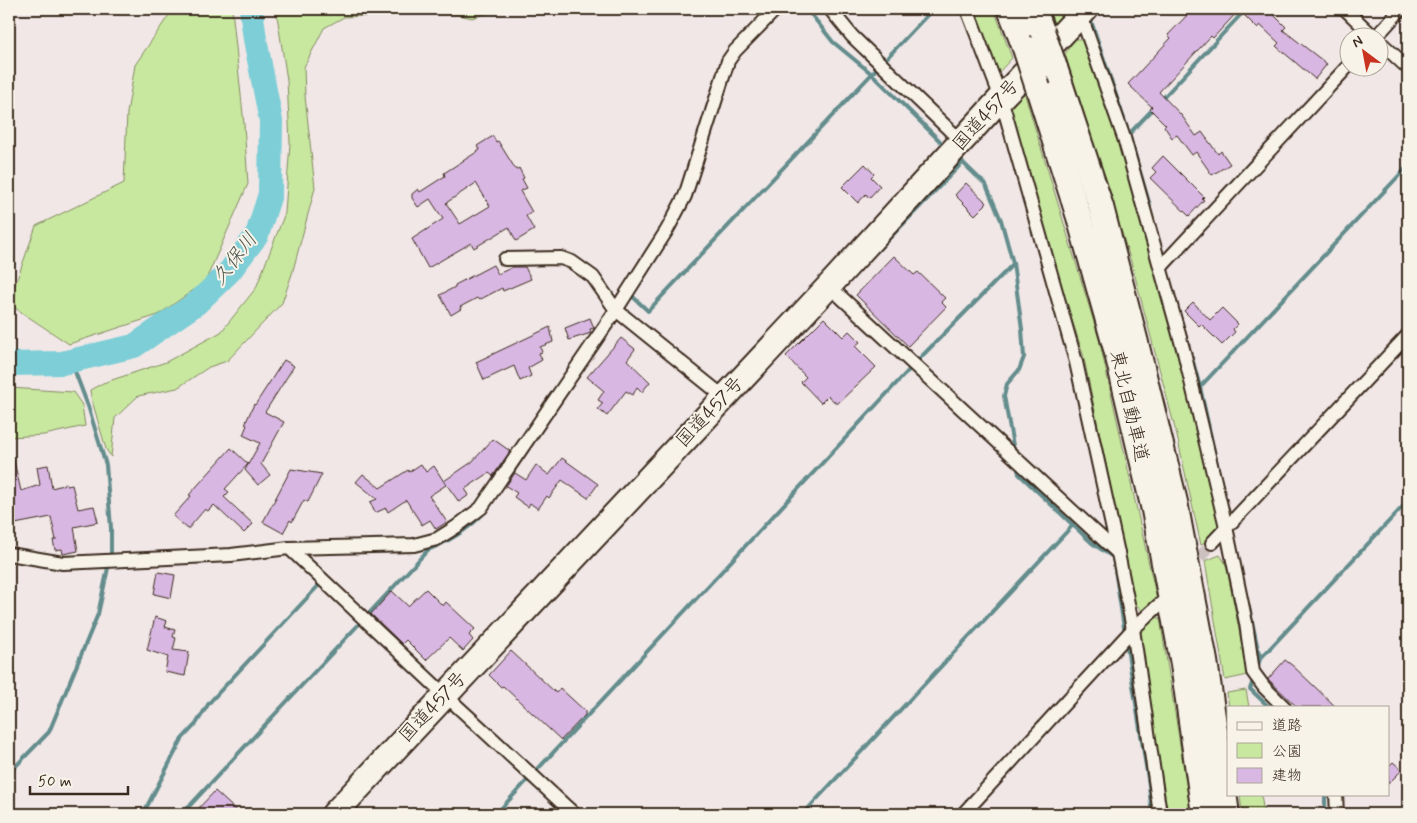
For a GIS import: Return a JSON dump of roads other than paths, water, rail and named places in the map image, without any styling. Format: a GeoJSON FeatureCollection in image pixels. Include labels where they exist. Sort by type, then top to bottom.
{"type":"FeatureCollection","features":[{"type":"Feature","properties":{"kind":"highway","name":"東北自動車道"},"geometry":{"type":"LineString","coordinates":[[1010,9],[1025,48],[1079,217],[1116,349],[1152,501],[1183,664],[1204,814]]}},
{"type":"Feature","properties":{"kind":"highway","name":"東北自動車道"},"geometry":{"type":"LineString","coordinates":[[1034,9],[1100,207],[1139,352],[1175,502],[1205,661],[1227,814]]}},
{"type":"Feature","properties":{"kind":"highway","name":"国道457号"},"geometry":{"type":"LineString","coordinates":[[334,814],[829,286],[1082,11]]}},
{"type":"Feature","properties":{"kind":"street"},"geometry":{"type":"LineString","coordinates":[[9,554],[63,563],[232,555],[290,548],[414,545],[437,539],[456,527],[481,508],[616,310],[667,230],[685,196],[728,61],[735,50],[776,9]]}},
{"type":"Feature","properties":{"kind":"street"},"geometry":{"type":"LineString","coordinates":[[830,9],[852,36],[962,142]]}},
{"type":"Feature","properties":{"kind":"street"},"geometry":{"type":"LineString","coordinates":[[967,9],[1001,98],[1076,362],[1133,628],[1160,814]]}},
{"type":"Feature","properties":{"kind":"street"},"geometry":{"type":"LineString","coordinates":[[1345,9],[1365,28]]}},
{"type":"Feature","properties":{"kind":"street"},"geometry":{"type":"LineString","coordinates":[[1383,28],[1401,9]]}},
{"type":"Feature","properties":{"kind":"street"},"geometry":{"type":"LineString","coordinates":[[1082,11],[1124,138],[1184,352],[1226,527],[1246,623],[1253,672],[1264,687],[1283,706]]}},
{"type":"Feature","properties":{"kind":"street"},"geometry":{"type":"LineString","coordinates":[[1390,51],[1408,68]]}},
{"type":"Feature","properties":{"kind":"street"},"geometry":{"type":"LineString","coordinates":[[1161,267],[1340,75]]}},
{"type":"Feature","properties":{"kind":"street"},"geometry":{"type":"LineString","coordinates":[[505,259],[561,258],[572,262],[593,277],[616,310],[724,397]]}},
{"type":"Feature","properties":{"kind":"street"},"geometry":{"type":"LineString","coordinates":[[829,286],[1118,553]]}},
{"type":"Feature","properties":{"kind":"street"},"geometry":{"type":"LineString","coordinates":[[1212,543],[1408,335]]}},
{"type":"Feature","properties":{"kind":"street"},"geometry":{"type":"LineString","coordinates":[[290,548],[574,814]]}},
{"type":"Feature","properties":{"kind":"street"},"geometry":{"type":"LineString","coordinates":[[963,814],[1133,628],[1159,605]]}},
{"type":"Feature","properties":{"kind":"street"},"geometry":{"type":"LineString","coordinates":[[1336,796],[1337,814]]}},
{"type":"Feature","properties":{"kind":"waterway","name":"久保川"},"geometry":{"type":"LineString","coordinates":[[9,364],[62,363],[134,346],[197,303],[229,272],[257,235],[270,194],[271,121],[251,9]]}},
{"type":"Feature","properties":{"kind":"waterway"},"geometry":{"type":"LineString","coordinates":[[807,9],[833,42],[872,74],[946,147]]}},
{"type":"Feature","properties":{"kind":"waterway"},"geometry":{"type":"LineString","coordinates":[[630,294],[648,311],[933,9]]}},
{"type":"Feature","properties":{"kind":"waterway"},"geometry":{"type":"LineString","coordinates":[[1162,99],[1246,9]]}},
{"type":"Feature","properties":{"kind":"waterway"},"geometry":{"type":"LineString","coordinates":[[1090,18],[1129,134],[1150,206]]}},
{"type":"Feature","properties":{"kind":"waterway"},"geometry":{"type":"LineString","coordinates":[[1129,134],[1154,108]]}},
{"type":"Feature","properties":{"kind":"waterway"},"geometry":{"type":"LineString","coordinates":[[957,157],[986,185],[1001,220],[1013,263],[1024,357],[1019,370],[1007,384],[1004,396],[1014,451]]}},
{"type":"Feature","properties":{"kind":"waterway"},"geometry":{"type":"LineString","coordinates":[[877,251],[963,162]]}},
{"type":"Feature","properties":{"kind":"waterway"},"geometry":{"type":"LineString","coordinates":[[1218,469],[1200,387],[1408,166]]}},
{"type":"Feature","properties":{"kind":"waterway"},"geometry":{"type":"LineString","coordinates":[[496,814],[920,358],[1013,264]]}},
{"type":"Feature","properties":{"kind":"waterway"},"geometry":{"type":"LineString","coordinates":[[1192,358],[1200,387]]}},
{"type":"Feature","properties":{"kind":"waterway"},"geometry":{"type":"LineString","coordinates":[[9,773],[49,732],[98,614],[111,554],[106,465],[88,406],[71,361]]}},
{"type":"Feature","properties":{"kind":"waterway"},"geometry":{"type":"LineString","coordinates":[[1017,465],[1019,474],[1092,543],[1113,557],[1125,634]]}},
{"type":"Feature","properties":{"kind":"waterway"},"geometry":{"type":"LineString","coordinates":[[182,814],[428,550],[465,530],[481,516],[493,500]]}},
{"type":"Feature","properties":{"kind":"waterway"},"geometry":{"type":"LineString","coordinates":[[1257,669],[1260,659],[1408,501]]}},
{"type":"Feature","properties":{"kind":"waterway"},"geometry":{"type":"LineString","coordinates":[[803,814],[1073,525]]}},
{"type":"Feature","properties":{"kind":"waterway"},"geometry":{"type":"LineString","coordinates":[[143,814],[182,739],[196,724],[209,703],[320,584]]}},
{"type":"Feature","properties":{"kind":"waterway"},"geometry":{"type":"LineString","coordinates":[[1250,612],[1260,659]]}},
{"type":"Feature","properties":{"kind":"waterway"},"geometry":{"type":"LineString","coordinates":[[1126,641],[1152,814]]}},
{"type":"Feature","properties":{"kind":"waterway"},"geometry":{"type":"LineString","coordinates":[[1254,678],[1250,689],[1268,706]]}},
{"type":"Feature","properties":{"kind":"waterway"},"geometry":{"type":"LineString","coordinates":[[1325,796],[1325,814]]}},
{"type":"Feature","properties":{"kind":"tunnel"},"geometry":{"type":"LineString","coordinates":[[1188,572],[1212,543]]}}]}
